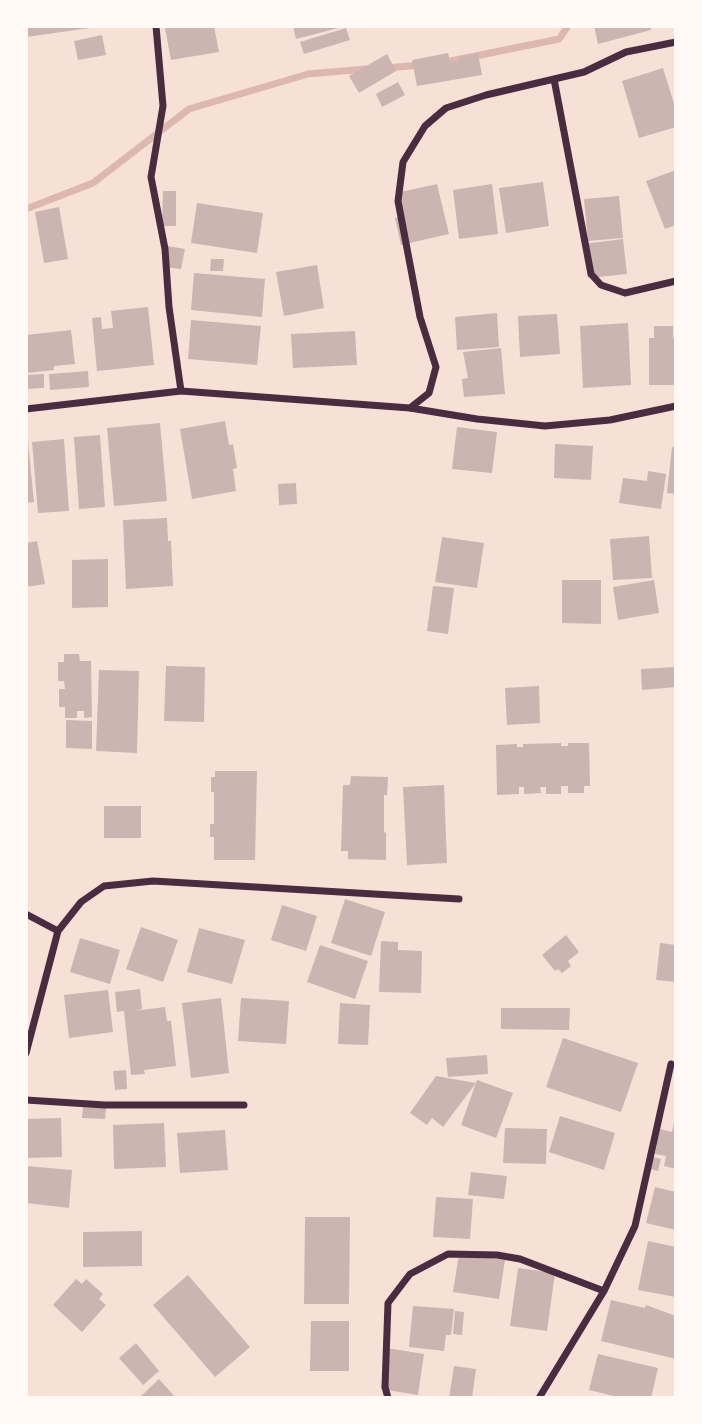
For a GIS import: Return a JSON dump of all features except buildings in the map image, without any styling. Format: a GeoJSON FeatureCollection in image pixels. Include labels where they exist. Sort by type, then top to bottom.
{"type":"FeatureCollection","features":[{"type":"Feature","properties":{"kind":"street"},"geometry":{"type":"LineString","coordinates":[[156,26],[163,106],[151,177],[166,249],[169,307],[181,391]]}},
{"type":"Feature","properties":{"kind":"street"},"geometry":{"type":"LineString","coordinates":[[410,408],[429,393],[436,367],[420,317],[398,201],[403,162],[425,126],[446,108],[486,95],[584,72],[626,52],[676,42]]}},
{"type":"Feature","properties":{"kind":"street"},"geometry":{"type":"LineString","coordinates":[[554,79],[591,274],[601,285],[625,293],[676,281]]}},
{"type":"Feature","properties":{"kind":"street"},"geometry":{"type":"LineString","coordinates":[[26,409],[181,391],[410,408],[545,426],[610,420],[676,406]]}},
{"type":"Feature","properties":{"kind":"street"},"geometry":{"type":"LineString","coordinates":[[26,1053],[58,931],[81,902],[104,886],[153,881],[459,898]]}},
{"type":"Feature","properties":{"kind":"street"},"geometry":{"type":"LineString","coordinates":[[26,914],[58,931]]}},
{"type":"Feature","properties":{"kind":"street"},"geometry":{"type":"LineString","coordinates":[[540,1398],[604,1291],[635,1226],[671,1064]]}},
{"type":"Feature","properties":{"kind":"street"},"geometry":{"type":"LineString","coordinates":[[26,1100],[105,1105],[244,1105]]}},
{"type":"Feature","properties":{"kind":"street"},"geometry":{"type":"LineString","coordinates":[[388,1398],[385,1387],[388,1303],[410,1274],[449,1254],[497,1255],[520,1259],[604,1291]]}},
{"type":"Feature","properties":{"kind":"waterway"},"geometry":{"type":"LineString","coordinates":[[441,63],[559,39],[568,26]]}},
{"type":"Feature","properties":{"kind":"waterway"},"geometry":{"type":"LineString","coordinates":[[385,68],[422,65]]}},
{"type":"Feature","properties":{"kind":"waterway"},"geometry":{"type":"LineString","coordinates":[[26,209],[93,183],[189,109],[308,74],[366,69]]}}]}
